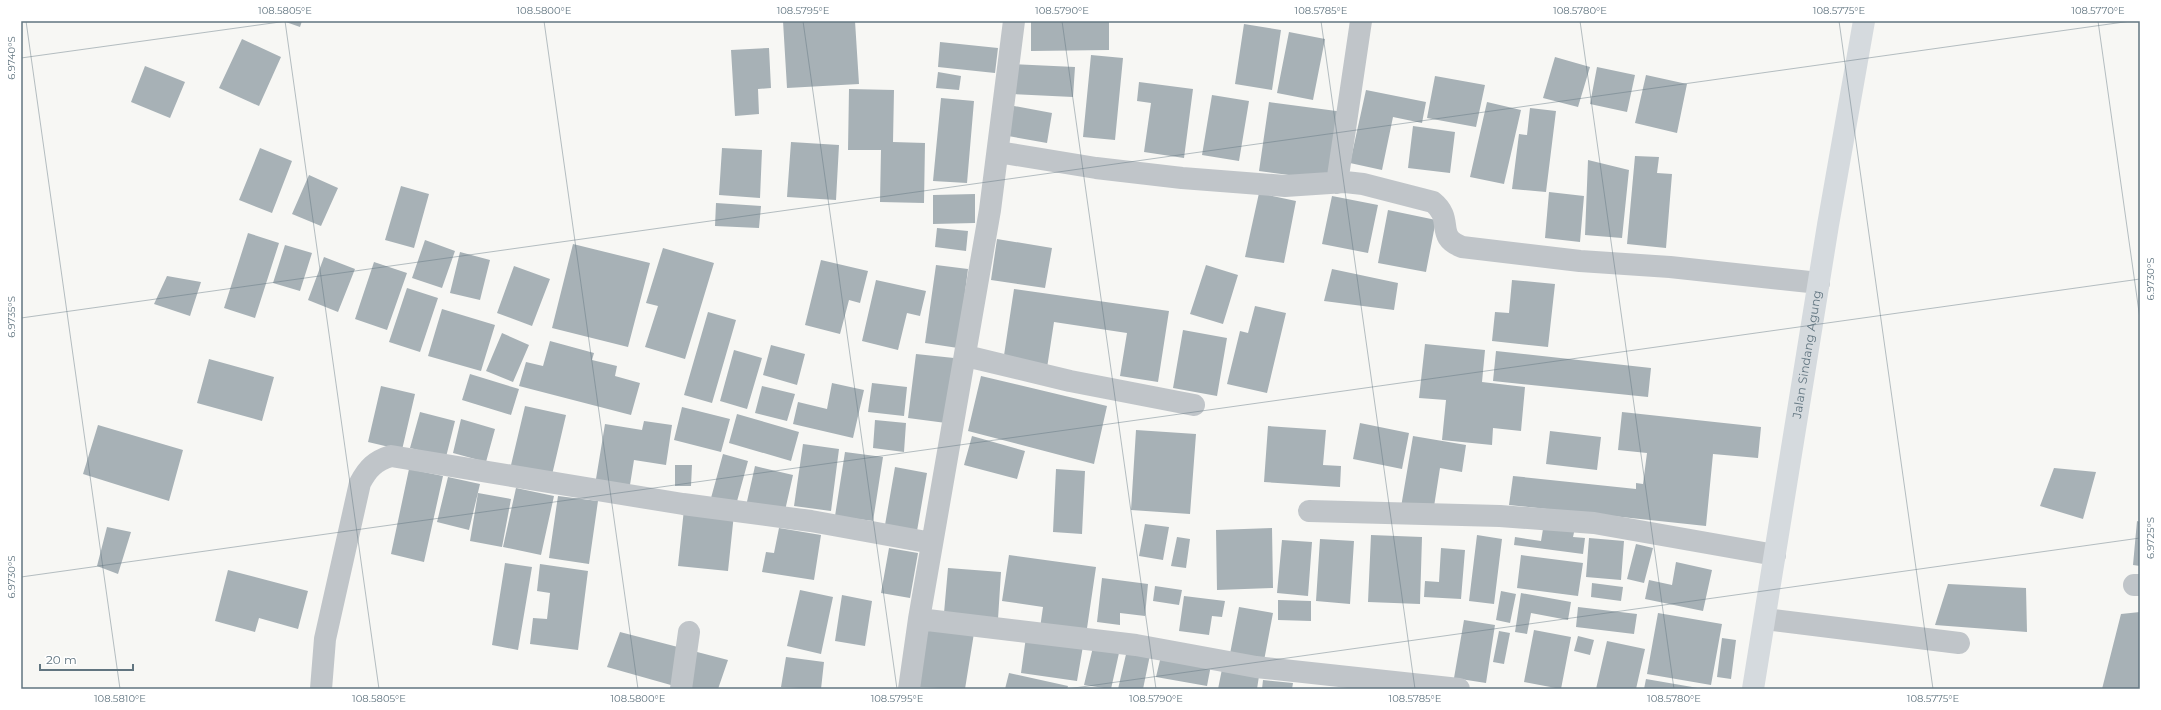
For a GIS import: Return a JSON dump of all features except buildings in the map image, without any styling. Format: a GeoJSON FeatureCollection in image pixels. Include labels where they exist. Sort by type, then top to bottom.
{"type":"FeatureCollection","features":[{"type":"Feature","properties":{"kind":"main road","name":"Jalan Sindang Agung"},"geometry":{"type":"LineString","coordinates":[[1754,689],[1819,283],[1864,21]]}},
{"type":"Feature","properties":{"kind":"street"},"geometry":{"type":"LineString","coordinates":[[909,689],[919,618],[966,356],[998,152],[1014,21]]}},
{"type":"Feature","properties":{"kind":"street"},"geometry":{"type":"LineString","coordinates":[[1337,183],[1361,21]]}},
{"type":"Feature","properties":{"kind":"street"},"geometry":{"type":"LineString","coordinates":[[998,152],[1096,168],[1182,178],[1285,186],[1337,183],[1363,184],[1433,202],[1441,208],[1444,215],[1446,236],[1448,240],[1462,247],[1580,261],[1670,267],[1819,283]]}},
{"type":"Feature","properties":{"kind":"street"},"geometry":{"type":"LineString","coordinates":[[966,356],[1070,381],[1194,405]]}},
{"type":"Feature","properties":{"kind":"street"},"geometry":{"type":"LineString","coordinates":[[321,689],[325,639],[360,483],[367,469],[379,460],[391,456],[684,504],[811,521],[932,543]]}},
{"type":"Feature","properties":{"kind":"street"},"geometry":{"type":"LineString","coordinates":[[1309,511],[1500,516],[1572,521],[1652,532],[1775,555]]}},
{"type":"Feature","properties":{"kind":"street"},"geometry":{"type":"LineString","coordinates":[[919,618],[1136,646],[1256,667],[1459,689]]}},
{"type":"Feature","properties":{"kind":"street"},"geometry":{"type":"LineString","coordinates":[[1765,619],[1959,643]]}},
{"type":"Feature","properties":{"kind":"street"},"geometry":{"type":"LineString","coordinates":[[681,689],[688,632]]}}]}
